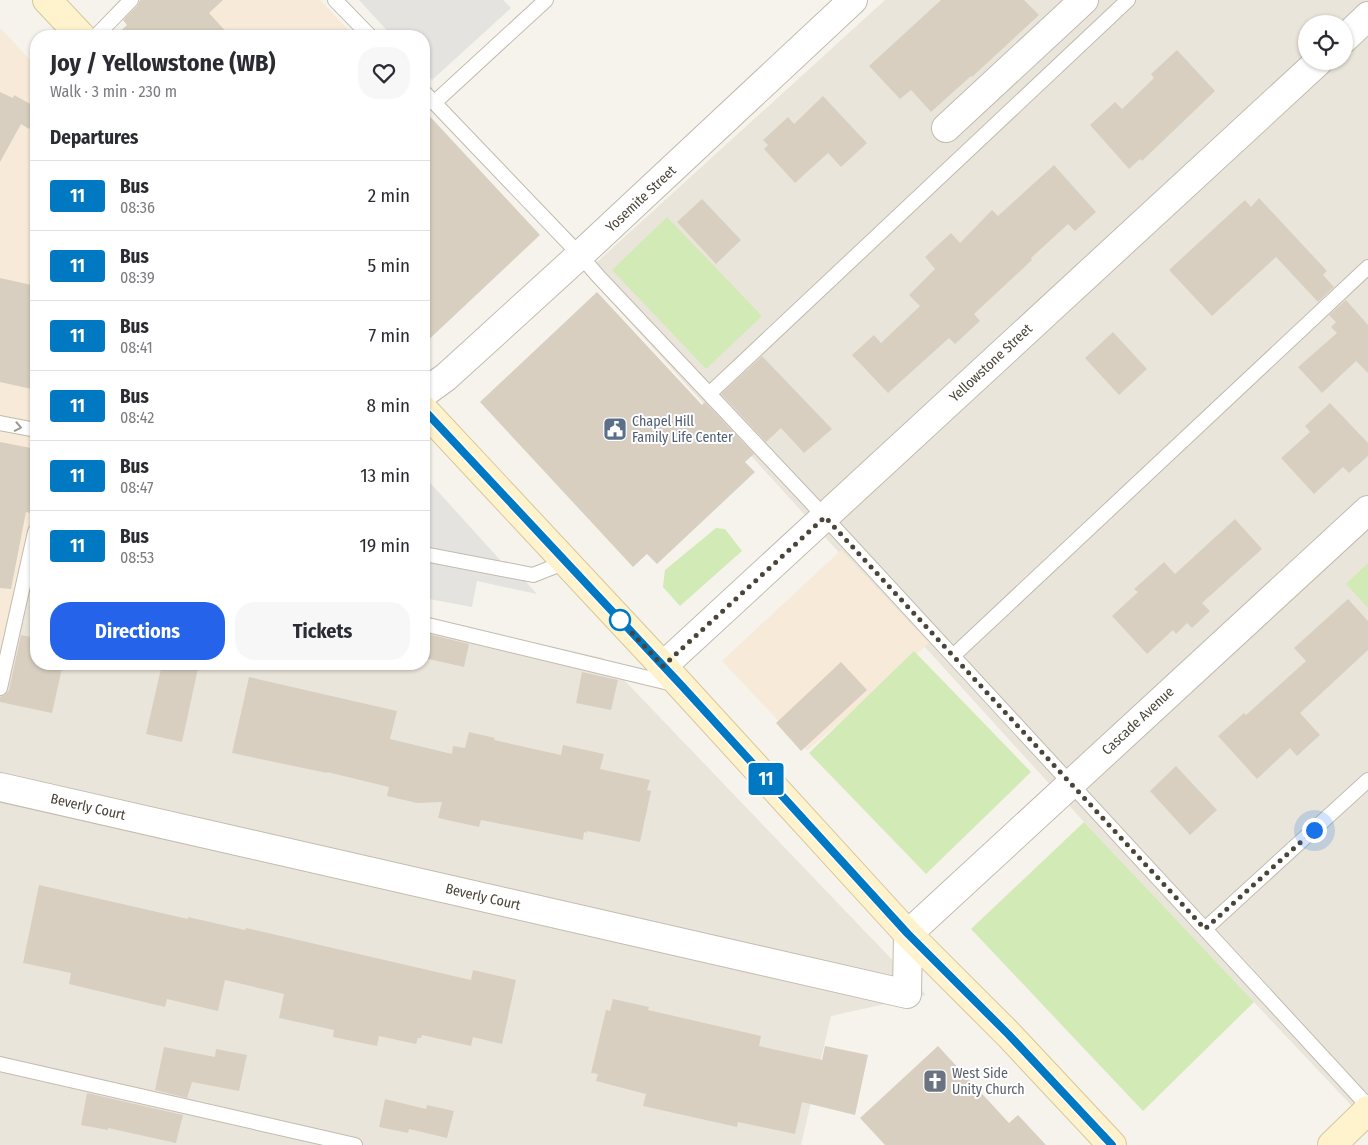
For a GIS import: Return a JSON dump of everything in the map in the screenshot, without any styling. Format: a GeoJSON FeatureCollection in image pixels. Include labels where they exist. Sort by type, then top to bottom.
{"type":"FeatureCollection","features":[{"type":"Feature","properties":{"kind":"street"},"geometry":{"type":"LineString","coordinates":[[47,0],[74,30]]}},
{"type":"Feature","properties":{"kind":"street","name":"Yosemite Street"},"geometry":{"type":"LineString","coordinates":[[430,389],[446,377],[580,255],[854,0]]}},
{"type":"Feature","properties":{"kind":"street"},"geometry":{"type":"LineString","coordinates":[[946,128],[1084,0]]}},
{"type":"Feature","properties":{"kind":"street"},"geometry":{"type":"LineString","coordinates":[[1353,30],[1368,16]]}},
{"type":"Feature","properties":{"kind":"street","name":"Yellowstone Street"},"geometry":{"type":"LineString","coordinates":[[663,666],[1309,70]]}},
{"type":"Feature","properties":{"kind":"street"},"geometry":{"type":"LineString","coordinates":[[430,416],[682,686],[908,934],[1009,1035],[1112,1145]]}},
{"type":"Feature","properties":{"kind":"street","name":"Cascade Avenue"},"geometry":{"type":"LineString","coordinates":[[908,934],[1368,510]]}},
{"type":"Feature","properties":{"kind":"street","name":"Beverly Court"},"geometry":{"type":"LineString","coordinates":[[0,787],[907,994],[908,934]]}},
{"type":"Feature","properties":{"kind":"street"},"geometry":{"type":"LineString","coordinates":[[1332,1145],[1368,1110]]}},
{"type":"Feature","properties":{"kind":"lane"},"geometry":{"type":"LineString","coordinates":[[102,30],[131,0]]}},
{"type":"Feature","properties":{"kind":"lane"},"geometry":{"type":"LineString","coordinates":[[335,0],[364,30]]}},
{"type":"Feature","properties":{"kind":"lane"},"geometry":{"type":"LineString","coordinates":[[434,103],[546,0]]}},
{"type":"Feature","properties":{"kind":"lane"},"geometry":{"type":"LineString","coordinates":[[709,394],[1128,0]]}},
{"type":"Feature","properties":{"kind":"lane"},"geometry":{"type":"LineString","coordinates":[[430,99],[580,255],[825,517],[1368,1106]]}},
{"type":"Feature","properties":{"kind":"lane"},"geometry":{"type":"LineString","coordinates":[[953,656],[1368,267]]}},
{"type":"Feature","properties":{"kind":"lane"},"geometry":{"type":"LineString","coordinates":[[0,423],[30,429]]}},
{"type":"Feature","properties":{"kind":"lane"},"geometry":{"type":"LineString","coordinates":[[0,688],[30,554]]}},
{"type":"Feature","properties":{"kind":"lane"},"geometry":{"type":"LineString","coordinates":[[430,555],[533,575],[566,562]]}},
{"type":"Feature","properties":{"kind":"lane"},"geometry":{"type":"LineString","coordinates":[[430,625],[682,686]]}},
{"type":"Feature","properties":{"kind":"lane"},"geometry":{"type":"LineString","coordinates":[[1205,929],[1368,780]]}},
{"type":"Feature","properties":{"kind":"lane"},"geometry":{"type":"LineString","coordinates":[[0,1064],[355,1145]]}},
{"type":"Feature","properties":{"kind":"shaded area"},"geometry":{"type":"Polygon","coordinates":[[[142,0],[320,0],[348,30],[136,30],[124,17],[142,0]]]}},
{"type":"Feature","properties":{"kind":"shaded area"},"geometry":{"type":"Polygon","coordinates":[[[359,0],[503,0],[511,8],[432,80],[430,78],[430,30],[386,30],[359,0]]]}},
{"type":"Feature","properties":{"kind":"shaded area"},"geometry":{"type":"Polygon","coordinates":[[[885,0],[1368,0],[1368,1123],[1084,822],[585,273],[885,0]]]}},
{"type":"Feature","properties":{"kind":"shaded area"},"geometry":{"type":"Polygon","coordinates":[[[0,28],[30,60],[30,526],[0,653],[0,28]]]}},
{"type":"Feature","properties":{"kind":"shaded area"},"geometry":{"type":"Polygon","coordinates":[[[430,483],[501,561],[507,561],[537,594],[477,581],[472,607],[430,599],[430,483]]]}},
{"type":"Feature","properties":{"kind":"shaded area"},"geometry":{"type":"Polygon","coordinates":[[[30,527],[30,670],[430,670],[430,619],[603,658],[926,995],[831,1016],[801,1145],[0,1145],[0,655],[30,527]]]}},
{"type":"Feature","properties":{"kind":"shaded area"},"geometry":{"type":"Polygon","coordinates":[[[841,550],[929,643],[807,751],[722,661],[841,550]]]}},
{"type":"Feature","properties":{"kind":"green space"},"geometry":{"type":"Polygon","coordinates":[[[667,217],[762,316],[706,369],[612,270],[667,217]]]}},
{"type":"Feature","properties":{"kind":"green space"},"geometry":{"type":"Polygon","coordinates":[[[716,528],[725,529],[742,551],[680,606],[663,587],[665,570],[716,528]]]}},
{"type":"Feature","properties":{"kind":"green space"},"geometry":{"type":"Polygon","coordinates":[[[1368,563],[1368,608],[1346,584],[1368,563]]]}},
{"type":"Feature","properties":{"kind":"green space"},"geometry":{"type":"Polygon","coordinates":[[[914,651],[1031,772],[926,874],[809,753],[914,651]]]}},
{"type":"Feature","properties":{"kind":"green space"},"geometry":{"type":"Polygon","coordinates":[[[1084,822],[1254,1002],[1143,1111],[971,929],[1084,822]]]}},
{"type":"Feature","properties":{"kind":"building"},"geometry":{"type":"Polygon","coordinates":[[[140,0],[223,0],[209,13],[225,30],[122,30],[127,25],[123,20],[137,6],[140,0]]]}},
{"type":"Feature","properties":{"kind":"building"},"geometry":{"type":"Polygon","coordinates":[[[941,0],[1024,0],[1039,15],[931,112],[911,90],[900,99],[869,66],[941,0]]]}},
{"type":"Feature","properties":{"kind":"building"},"geometry":{"type":"Polygon","coordinates":[[[1177,50],[1215,91],[1142,161],[1140,159],[1129,169],[1090,125],[1115,102],[1122,109],[1154,78],[1151,74],[1177,50]]]}},
{"type":"Feature","properties":{"kind":"building"},"geometry":{"type":"Polygon","coordinates":[[[0,92],[13,98],[14,95],[30,104],[30,127],[29,129],[21,124],[0,162],[0,92]]]}},
{"type":"Feature","properties":{"kind":"building"},"geometry":{"type":"Polygon","coordinates":[[[823,96],[867,143],[841,167],[828,153],[795,183],[764,149],[768,145],[763,140],[788,117],[794,124],[823,96]]]}},
{"type":"Feature","properties":{"kind":"building"},"geometry":{"type":"Polygon","coordinates":[[[430,116],[540,235],[430,338],[430,116]]]}},
{"type":"Feature","properties":{"kind":"building"},"geometry":{"type":"Polygon","coordinates":[[[1054,165],[1096,212],[1075,231],[1068,224],[974,314],[980,321],[955,344],[949,338],[888,393],[852,355],[874,335],[881,343],[920,306],[909,295],[935,269],[925,257],[951,233],[960,243],[992,210],[998,216],[1054,165]]]}},
{"type":"Feature","properties":{"kind":"building"},"geometry":{"type":"Polygon","coordinates":[[[1259,198],[1327,271],[1323,275],[1334,287],[1318,302],[1276,257],[1212,316],[1169,270],[1245,200],[1251,207],[1259,198]]]}},
{"type":"Feature","properties":{"kind":"building"},"geometry":{"type":"Polygon","coordinates":[[[702,199],[741,240],[716,264],[677,222],[702,199]]]}},
{"type":"Feature","properties":{"kind":"building"},"geometry":{"type":"Polygon","coordinates":[[[0,278],[30,285],[30,389],[0,382],[0,278]]]}},
{"type":"Feature","properties":{"kind":"building","name":"Chapel Hill Family Life Center"},"geometry":{"type":"Polygon","coordinates":[[[597,292],[702,405],[705,402],[754,454],[745,462],[755,472],[657,564],[647,554],[633,567],[480,402],[597,292]]]}},
{"type":"Feature","properties":{"kind":"building"},"geometry":{"type":"Polygon","coordinates":[[[1346,300],[1368,325],[1368,373],[1356,361],[1322,393],[1298,367],[1337,333],[1331,327],[1336,322],[1329,315],[1346,300]]]}},
{"type":"Feature","properties":{"kind":"building"},"geometry":{"type":"Polygon","coordinates":[[[1113,332],[1147,369],[1119,395],[1085,358],[1113,332]]]}},
{"type":"Feature","properties":{"kind":"building"},"geometry":{"type":"Polygon","coordinates":[[[762,356],[832,429],[804,453],[781,428],[766,442],[721,394],[762,356]]]}},
{"type":"Feature","properties":{"kind":"building"},"geometry":{"type":"Polygon","coordinates":[[[1330,403],[1368,443],[1368,456],[1349,473],[1343,467],[1314,494],[1281,458],[1310,432],[1305,426],[1330,403]]]}},
{"type":"Feature","properties":{"kind":"building"},"geometry":{"type":"Polygon","coordinates":[[[0,442],[30,448],[30,513],[26,512],[11,589],[0,588],[0,442]]]}},
{"type":"Feature","properties":{"kind":"building"},"geometry":{"type":"Polygon","coordinates":[[[1235,519],[1262,549],[1202,603],[1210,611],[1192,628],[1187,623],[1176,634],[1173,630],[1147,654],[1112,616],[1138,592],[1134,589],[1164,562],[1175,574],[1235,519]]]}},
{"type":"Feature","properties":{"kind":"building"},"geometry":{"type":"Polygon","coordinates":[[[1348,599],[1368,621],[1368,650],[1300,713],[1320,735],[1297,756],[1290,748],[1257,779],[1218,736],[1244,713],[1246,715],[1306,661],[1294,648],[1348,599]]]}},
{"type":"Feature","properties":{"kind":"building"},"geometry":{"type":"Polygon","coordinates":[[[430,634],[469,644],[464,667],[430,659],[430,634]]]}},
{"type":"Feature","properties":{"kind":"building"},"geometry":{"type":"Polygon","coordinates":[[[21,635],[30,637],[30,670],[62,670],[52,713],[0,702],[0,697],[9,690],[21,635]]]}},
{"type":"Feature","properties":{"kind":"building"},"geometry":{"type":"Polygon","coordinates":[[[841,662],[867,690],[801,751],[776,723],[841,662]]]}},
{"type":"Feature","properties":{"kind":"building"},"geometry":{"type":"Polygon","coordinates":[[[161,670],[198,670],[182,742],[146,734],[161,670]]]}},
{"type":"Feature","properties":{"kind":"building"},"geometry":{"type":"Polygon","coordinates":[[[582,672],[618,680],[611,710],[576,703],[582,672]]]}},
{"type":"Feature","properties":{"kind":"building"},"geometry":{"type":"Polygon","coordinates":[[[249,677],[397,711],[390,739],[452,754],[453,746],[465,748],[469,732],[495,738],[494,740],[561,755],[563,745],[604,754],[600,769],[650,780],[647,790],[651,791],[640,842],[587,831],[587,833],[584,832],[583,840],[481,820],[479,827],[438,818],[442,802],[417,803],[387,796],[389,787],[327,772],[232,753],[249,677]]]}},
{"type":"Feature","properties":{"kind":"building"},"geometry":{"type":"Polygon","coordinates":[[[1176,766],[1217,810],[1190,835],[1150,791],[1176,766]]]}},
{"type":"Feature","properties":{"kind":"building"},"geometry":{"type":"Polygon","coordinates":[[[39,885],[188,919],[188,917],[245,930],[246,928],[471,980],[473,970],[516,980],[502,1044],[473,1037],[471,1046],[422,1035],[421,1038],[418,1038],[416,1044],[379,1036],[377,1046],[333,1037],[334,1030],[279,1018],[284,994],[225,980],[218,1011],[167,999],[165,1007],[69,984],[71,973],[23,963],[39,885]]]}},
{"type":"Feature","properties":{"kind":"building"},"geometry":{"type":"Polygon","coordinates":[[[613,999],[649,1007],[648,1010],[761,1036],[759,1046],[822,1060],[825,1046],[868,1055],[855,1115],[802,1102],[795,1134],[738,1122],[737,1127],[643,1106],[646,1094],[596,1081],[598,1074],[591,1073],[606,1010],[610,1011],[613,999]]]}},
{"type":"Feature","properties":{"kind":"building","name":"West Side Unity Church"},"geometry":{"type":"Polygon","coordinates":[[[938,1046],[1009,1123],[1018,1115],[1046,1145],[885,1145],[860,1118],[938,1046]]]}},
{"type":"Feature","properties":{"kind":"building"},"geometry":{"type":"Polygon","coordinates":[[[164,1047],[215,1057],[216,1049],[247,1055],[239,1091],[192,1082],[187,1098],[155,1090],[164,1047]]]}},
{"type":"Feature","properties":{"kind":"building"},"geometry":{"type":"Polygon","coordinates":[[[87,1093],[183,1115],[176,1143],[108,1128],[108,1130],[81,1125],[87,1093]]]}},
{"type":"Feature","properties":{"kind":"building"},"geometry":{"type":"Polygon","coordinates":[[[385,1099],[426,1109],[427,1105],[454,1111],[447,1138],[409,1129],[408,1133],[379,1127],[385,1099]]]}},
{"type":"Feature","properties":{"kind":"bus line","name":"11"},"geometry":{"type":"LineString","coordinates":[[430,416],[682,686],[908,934],[1009,1035],[1112,1145]]}},
{"type":"Feature","properties":{"kind":"place","name":"Chapel Hill Family Life Center"},"geometry":{"type":"Point","coordinates":[615,429]}},
{"type":"Feature","properties":{"kind":"place","name":"West Side Unity Church"},"geometry":{"type":"Point","coordinates":[935,1081]}},
{"type":"Feature","properties":{"kind":"route"},"geometry":{"type":"LineString","coordinates":[[620,620],[663,666],[825,517],[1205,929],[1314,830]]}}]}
